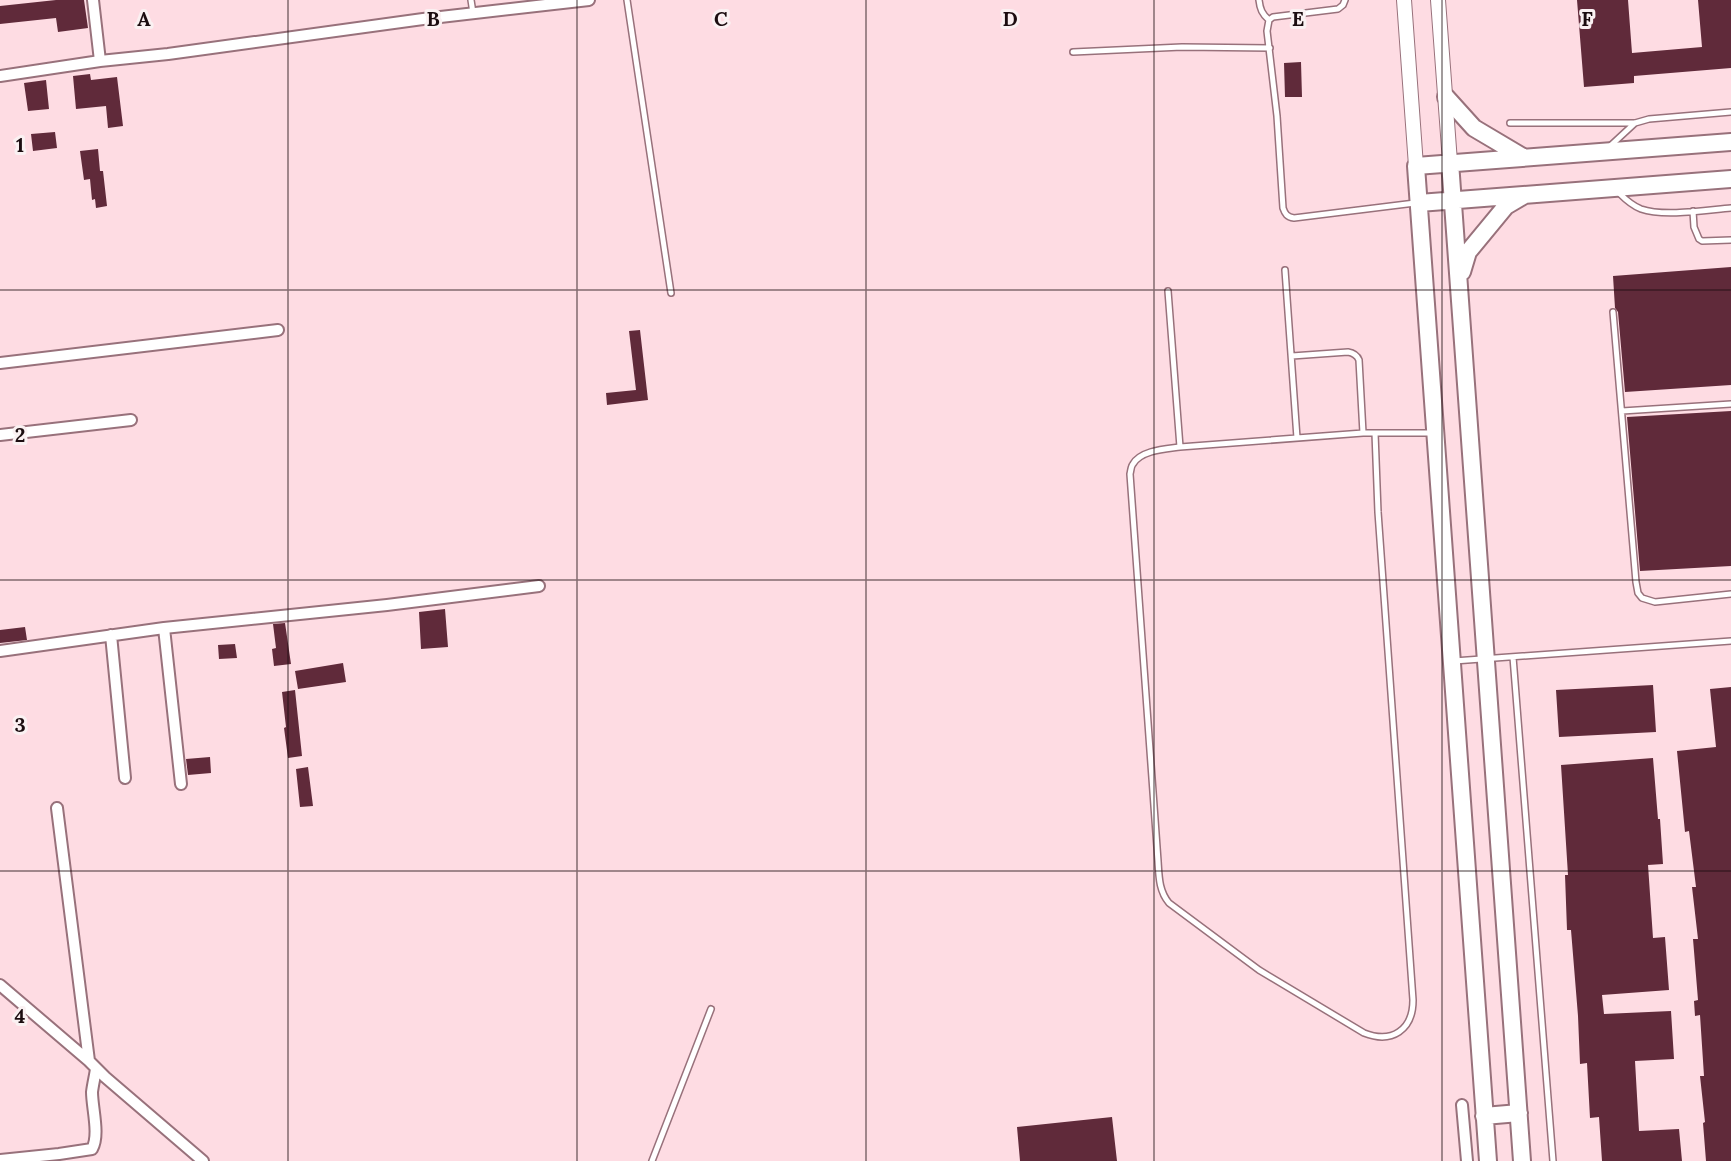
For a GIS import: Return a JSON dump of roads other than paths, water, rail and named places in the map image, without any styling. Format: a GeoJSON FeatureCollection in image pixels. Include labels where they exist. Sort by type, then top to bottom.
{"type":"FeatureCollection","features":[{"type":"Feature","properties":{"kind":"main road"},"geometry":{"type":"LineString","coordinates":[[1446,97],[1474,128],[1523,157]]}},
{"type":"Feature","properties":{"kind":"main road"},"geometry":{"type":"LineString","coordinates":[[1488,1161],[1416,166],[1731,142]]}},
{"type":"Feature","properties":{"kind":"main road"},"geometry":{"type":"LineString","coordinates":[[1450,162],[1522,1161]]}},
{"type":"Feature","properties":{"kind":"main road"},"geometry":{"type":"LineString","coordinates":[[1419,202],[1731,179]]}},
{"type":"Feature","properties":{"kind":"main road"},"geometry":{"type":"LineString","coordinates":[[1459,281],[1468,252],[1506,206],[1526,194]]}},
{"type":"Feature","properties":{"kind":"main road"},"geometry":{"type":"LineString","coordinates":[[1484,1116],[1519,1113]]}},
{"type":"Feature","properties":{"kind":"street"},"geometry":{"type":"LineString","coordinates":[[93,0],[100,61]]}},
{"type":"Feature","properties":{"kind":"street"},"geometry":{"type":"LineString","coordinates":[[0,76],[100,61],[589,0]]}},
{"type":"Feature","properties":{"kind":"street"},"geometry":{"type":"LineString","coordinates":[[1404,0],[1416,166]]}},
{"type":"Feature","properties":{"kind":"street"},"geometry":{"type":"LineString","coordinates":[[1438,0],[1450,162]]}},
{"type":"Feature","properties":{"kind":"street"},"geometry":{"type":"LineString","coordinates":[[0,363],[278,330]]}},
{"type":"Feature","properties":{"kind":"street"},"geometry":{"type":"LineString","coordinates":[[0,435],[131,420]]}},
{"type":"Feature","properties":{"kind":"street"},"geometry":{"type":"LineString","coordinates":[[0,651],[164,627],[387,605],[539,586]]}},
{"type":"Feature","properties":{"kind":"street"},"geometry":{"type":"LineString","coordinates":[[164,627],[181,784]]}},
{"type":"Feature","properties":{"kind":"street"},"geometry":{"type":"LineString","coordinates":[[111,635],[125,778]]}},
{"type":"Feature","properties":{"kind":"street"},"geometry":{"type":"LineString","coordinates":[[0,1160],[92,1149],[95,1145],[93,1065],[57,808]]}},
{"type":"Feature","properties":{"kind":"street"},"geometry":{"type":"LineString","coordinates":[[0,986],[203,1161]]}},
{"type":"Feature","properties":{"kind":"street"},"geometry":{"type":"LineString","coordinates":[[1462,1105],[1467,1161]]}},
{"type":"Feature","properties":{"kind":"lane"},"geometry":{"type":"LineString","coordinates":[[471,0],[473,13]]}},
{"type":"Feature","properties":{"kind":"lane"},"geometry":{"type":"LineString","coordinates":[[627,0],[671,293]]}},
{"type":"Feature","properties":{"kind":"lane"},"geometry":{"type":"LineString","coordinates":[[1259,0],[1260,9],[1269,20]]}},
{"type":"Feature","properties":{"kind":"lane"},"geometry":{"type":"LineString","coordinates":[[1345,0],[1338,9],[1273,17],[1269,20],[1267,31],[1277,116],[1283,208],[1289,217],[1294,218],[1419,202]]}},
{"type":"Feature","properties":{"kind":"lane"},"geometry":{"type":"LineString","coordinates":[[1073,52],[1182,47],[1270,48]]}},
{"type":"Feature","properties":{"kind":"lane"},"geometry":{"type":"LineString","coordinates":[[1510,123],[1635,123],[1649,119],[1731,112]]}},
{"type":"Feature","properties":{"kind":"lane"},"geometry":{"type":"LineString","coordinates":[[1604,151],[1635,123]]}},
{"type":"Feature","properties":{"kind":"lane"},"geometry":{"type":"LineString","coordinates":[[1613,188],[1630,203],[1642,209],[1665,212],[1731,208]]}},
{"type":"Feature","properties":{"kind":"lane"},"geometry":{"type":"LineString","coordinates":[[1693,211],[1694,227],[1699,239],[1702,241],[1731,240]]}},
{"type":"Feature","properties":{"kind":"lane"},"geometry":{"type":"LineString","coordinates":[[1285,270],[1297,438]]}},
{"type":"Feature","properties":{"kind":"lane"},"geometry":{"type":"LineString","coordinates":[[1168,291],[1180,447]]}},
{"type":"Feature","properties":{"kind":"lane"},"geometry":{"type":"LineString","coordinates":[[1613,312],[1638,593],[1642,598],[1655,602],[1731,594]]}},
{"type":"Feature","properties":{"kind":"lane"},"geometry":{"type":"LineString","coordinates":[[1292,356],[1348,352],[1357,356],[1363,434]]}},
{"type":"Feature","properties":{"kind":"lane"},"geometry":{"type":"LineString","coordinates":[[1622,411],[1731,404]]}},
{"type":"Feature","properties":{"kind":"lane"},"geometry":{"type":"LineString","coordinates":[[1375,434],[1379,524],[1413,1000],[1413,1011],[1407,1023],[1400,1031],[1384,1037],[1364,1033],[1259,970],[1170,903],[1162,892],[1130,474],[1133,463],[1142,456],[1151,452],[1180,447],[1363,434],[1436,433]]}},
{"type":"Feature","properties":{"kind":"lane"},"geometry":{"type":"LineString","coordinates":[[1453,661],[1731,641]]}},
{"type":"Feature","properties":{"kind":"lane"},"geometry":{"type":"LineString","coordinates":[[1513,657],[1553,1161]]}},
{"type":"Feature","properties":{"kind":"lane"},"geometry":{"type":"LineString","coordinates":[[652,1161],[711,1009]]}}]}
